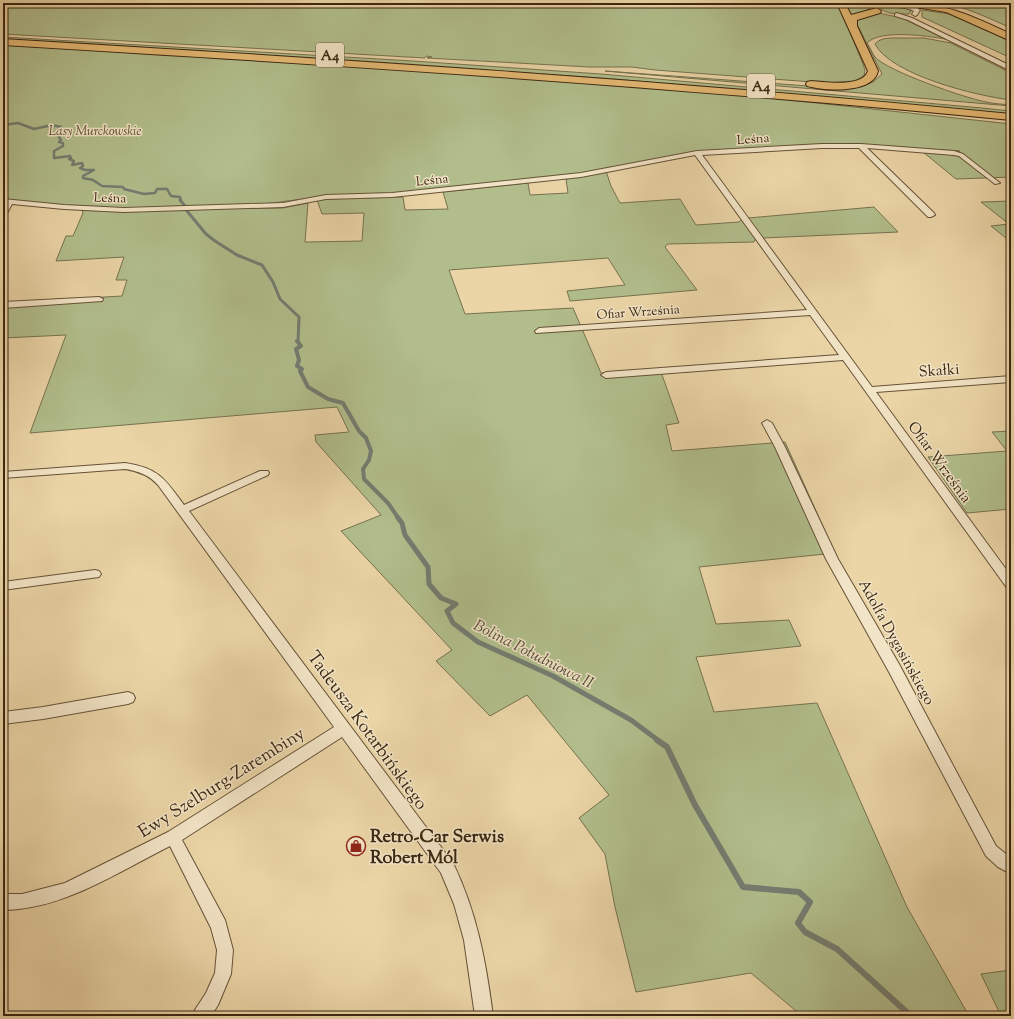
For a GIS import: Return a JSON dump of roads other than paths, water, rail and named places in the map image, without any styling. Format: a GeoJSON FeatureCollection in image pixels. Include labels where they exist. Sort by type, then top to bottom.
{"type":"FeatureCollection","features":[{"type":"Feature","properties":{"kind":"highway"},"geometry":{"type":"LineString","coordinates":[[800,83],[829,85],[850,84],[865,81],[872,75],[873,71],[841,3]]}},
{"type":"Feature","properties":{"kind":"highway"},"geometry":{"type":"LineString","coordinates":[[912,8],[936,9],[957,13],[1011,38]]}},
{"type":"Feature","properties":{"kind":"highway"},"geometry":{"type":"LineString","coordinates":[[852,27],[852,19],[855,16],[881,9]]}},
{"type":"Feature","properties":{"kind":"highway","name":"A4"},"geometry":{"type":"LineString","coordinates":[[3,36],[511,66],[758,85],[1011,109]]}},
{"type":"Feature","properties":{"kind":"highway","name":"A4"},"geometry":{"type":"LineString","coordinates":[[3,42],[450,69],[700,88],[1011,117]]}},
{"type":"Feature","properties":{"kind":"highway"},"geometry":{"type":"LineString","coordinates":[[511,66],[564,68]]}},
{"type":"Feature","properties":{"kind":"highway"},"geometry":{"type":"LineString","coordinates":[[700,88],[1011,122]]}},
{"type":"Feature","properties":{"kind":"street"},"geometry":{"type":"LineString","coordinates":[[881,9],[892,3],[912,8],[1011,61]]}},
{"type":"Feature","properties":{"kind":"street"},"geometry":{"type":"LineString","coordinates":[[897,15],[912,8]]}},
{"type":"Feature","properties":{"kind":"street"},"geometry":{"type":"LineString","coordinates":[[881,9],[910,19],[1011,69]]}},
{"type":"Feature","properties":{"kind":"street","name":"Leśna"},"geometry":{"type":"LineString","coordinates":[[6,201],[64,207],[124,210],[283,205],[326,197],[392,196],[581,175],[697,153],[822,146],[861,146],[954,153],[961,156],[997,183]]}},
{"type":"Feature","properties":{"kind":"street"},"geometry":{"type":"LineString","coordinates":[[861,146],[931,215]]}},
{"type":"Feature","properties":{"kind":"street","name":"Ofiar Września"},"geometry":{"type":"LineString","coordinates":[[697,153],[811,312],[870,390],[1011,585]]}},
{"type":"Feature","properties":{"kind":"street"},"geometry":{"type":"LineString","coordinates":[[3,212],[6,201]]}},
{"type":"Feature","properties":{"kind":"street"},"geometry":{"type":"LineString","coordinates":[[3,305],[99,299]]}},
{"type":"Feature","properties":{"kind":"street","name":"Ofiar Września"},"geometry":{"type":"LineString","coordinates":[[539,331],[811,312]]}},
{"type":"Feature","properties":{"kind":"street"},"geometry":{"type":"LineString","coordinates":[[606,375],[844,357]]}},
{"type":"Feature","properties":{"kind":"street","name":"Skałki"},"geometry":{"type":"LineString","coordinates":[[870,390],[1011,378]]}},
{"type":"Feature","properties":{"kind":"street","name":"Adolfa Dygasińskiego"},"geometry":{"type":"LineString","coordinates":[[767,423],[780,447],[832,559],[894,668],[991,851],[1003,862],[1011,866]]}},
{"type":"Feature","properties":{"kind":"street","name":"Tadeusza Kotarbińskiego"},"geometry":{"type":"LineString","coordinates":[[3,475],[109,466],[134,467],[147,471],[157,478],[447,868],[458,888],[472,934],[484,1016]]}},
{"type":"Feature","properties":{"kind":"street"},"geometry":{"type":"LineString","coordinates":[[182,510],[264,472]]}},
{"type":"Feature","properties":{"kind":"street"},"geometry":{"type":"LineString","coordinates":[[3,586],[95,574]]}},
{"type":"Feature","properties":{"kind":"street"},"geometry":{"type":"LineString","coordinates":[[3,718],[43,713],[128,698]]}},
{"type":"Feature","properties":{"kind":"street","name":"Ewy Szelburg-Zarembiny"},"geometry":{"type":"LineString","coordinates":[[3,902],[22,902],[67,890],[173,837],[344,728]]}},
{"type":"Feature","properties":{"kind":"street"},"geometry":{"type":"LineString","coordinates":[[173,837],[219,926],[225,950],[223,974],[212,999],[200,1016]]}},
{"type":"Feature","properties":{"kind":"waterway","name":"Bolina Południowa II"},"geometry":{"type":"LineString","coordinates":[[3,125],[18,123],[34,129],[52,125],[61,127],[62,131],[57,134],[61,140],[59,142],[63,143],[63,146],[54,151],[54,158],[70,156],[71,158],[69,159],[74,161],[72,165],[82,163],[83,166],[80,168],[85,170],[94,170],[83,176],[83,178],[93,180],[102,186],[123,187],[124,189],[144,194],[155,193],[157,189],[167,189],[171,196],[180,197],[181,201]]}},
{"type":"Feature","properties":{"kind":"waterway","name":"Bolina Południowa II"},"geometry":{"type":"LineString","coordinates":[[180,200],[186,207]]}},
{"type":"Feature","properties":{"kind":"waterway","name":"Bolina Południowa II"},"geometry":{"type":"LineString","coordinates":[[187,211],[206,234],[215,241],[237,255],[262,265],[273,282],[280,299],[299,317],[298,342]]}},
{"type":"Feature","properties":{"kind":"waterway","name":"Bolina Południowa II"},"geometry":{"type":"LineString","coordinates":[[297,341],[301,346],[296,349],[299,360],[297,366],[302,369],[300,371],[308,387],[328,399],[343,403],[359,431],[366,438],[371,451],[369,460],[363,469],[364,479],[388,503],[399,519]]}},
{"type":"Feature","properties":{"kind":"waterway","name":"Bolina Południowa II"},"geometry":{"type":"LineString","coordinates":[[398,518],[402,523],[405,535],[428,567],[429,584],[441,598],[456,604],[447,611],[453,623],[478,642],[553,676],[631,720],[659,741]]}},
{"type":"Feature","properties":{"kind":"waterway","name":"Bolina Południowa II"},"geometry":{"type":"LineString","coordinates":[[657,740],[667,747],[695,805],[743,887],[799,892],[810,902],[798,923],[805,932],[837,949],[911,1016]]}},
{"type":"Feature","properties":{"kind":"place","name":"Retro-Car Serwis Robert Mól"},"geometry":{"type":"Point","coordinates":[356,846]}},
{"type":"Feature","properties":{"kind":"park label","name":"Lasy Murckowskie"},"geometry":{"type":"Point","coordinates":[95,130]}}]}
